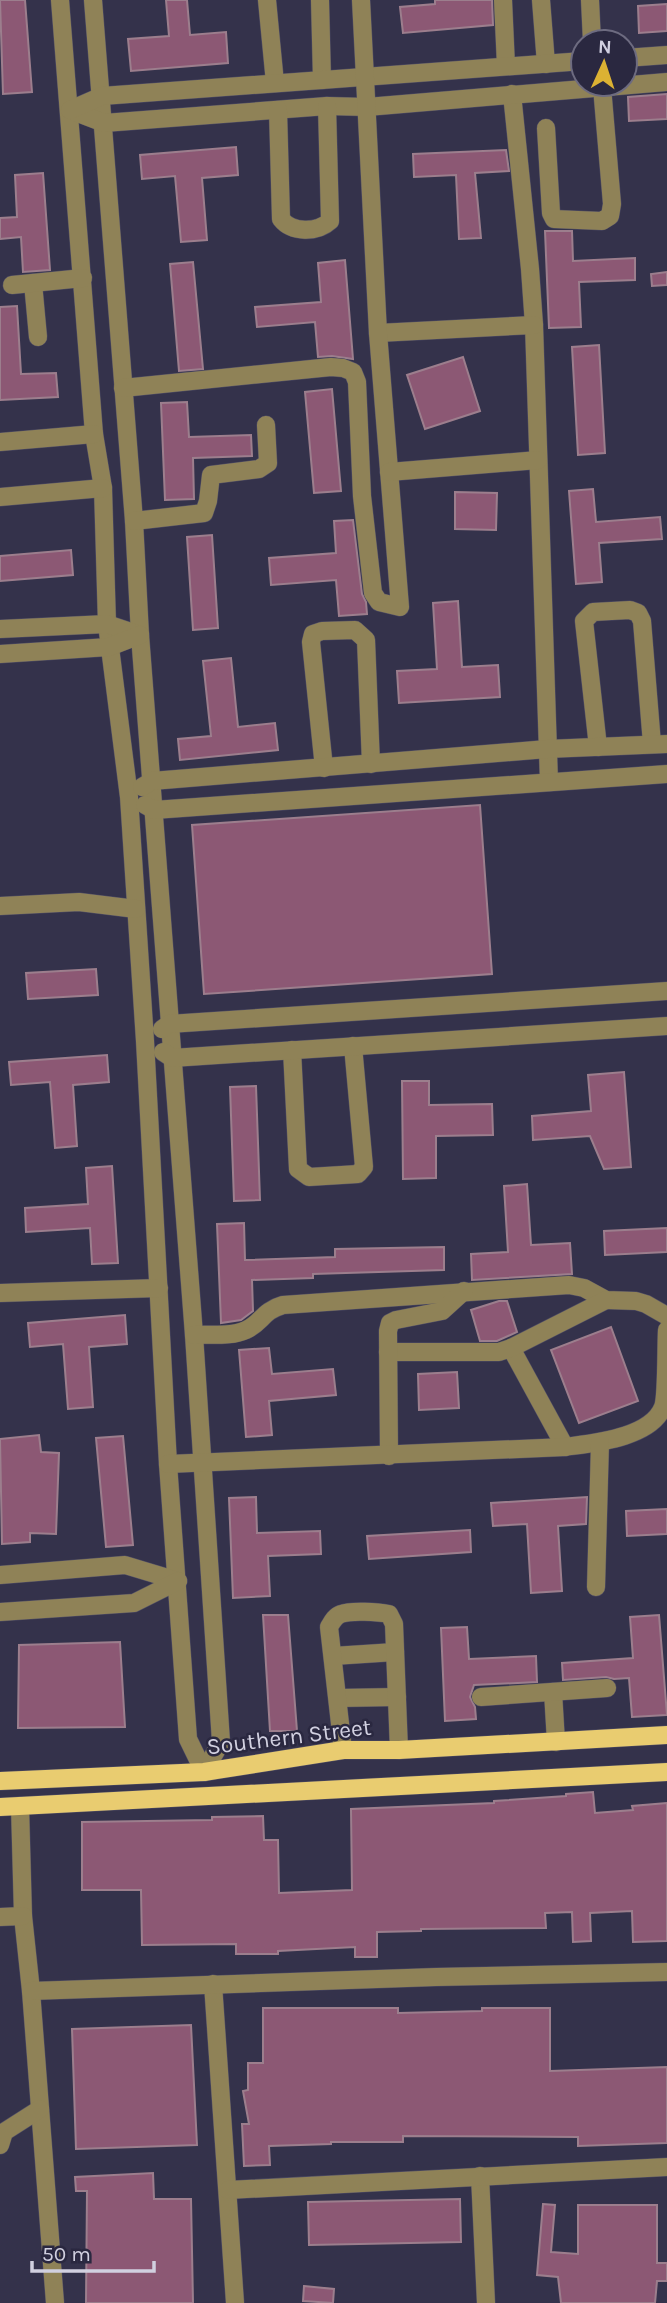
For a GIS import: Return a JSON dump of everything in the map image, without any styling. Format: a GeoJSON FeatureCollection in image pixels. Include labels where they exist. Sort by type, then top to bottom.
{"type":"FeatureCollection","features":[{"type":"Feature","properties":{"kind":"main road","name":"Southern Street"},"geometry":{"type":"LineString","coordinates":[[0,1782],[204,1772],[343,1750],[399,1750],[667,1735]]}},
{"type":"Feature","properties":{"kind":"main road"},"geometry":{"type":"LineString","coordinates":[[0,1807],[667,1772]]}},
{"type":"Feature","properties":{"kind":"street"},"geometry":{"type":"LineString","coordinates":[[60,0],[94,435],[103,488],[107,624],[129,797],[168,1464],[188,1739],[204,1772]]}},
{"type":"Feature","properties":{"kind":"street"},"geometry":{"type":"LineString","coordinates":[[93,0],[194,1335],[221,1742],[204,1772]]}},
{"type":"Feature","properties":{"kind":"street"},"geometry":{"type":"LineString","coordinates":[[267,0],[275,83]]}},
{"type":"Feature","properties":{"kind":"street"},"geometry":{"type":"LineString","coordinates":[[320,0],[322,80]]}},
{"type":"Feature","properties":{"kind":"street"},"geometry":{"type":"LineString","coordinates":[[123,388],[331,367],[353,372],[357,382],[362,495],[373,593],[379,602],[400,607],[378,333],[361,0]]}},
{"type":"Feature","properties":{"kind":"street"},"geometry":{"type":"LineString","coordinates":[[503,0],[506,66]]}},
{"type":"Feature","properties":{"kind":"street"},"geometry":{"type":"LineString","coordinates":[[541,0],[546,64]]}},
{"type":"Feature","properties":{"kind":"street"},"geometry":{"type":"LineString","coordinates":[[590,0],[591,28]]}},
{"type":"Feature","properties":{"kind":"street"},"geometry":{"type":"LineString","coordinates":[[639,57],[667,55]]}},
{"type":"Feature","properties":{"kind":"street"},"geometry":{"type":"LineString","coordinates":[[70,110],[102,96],[569,62]]}},
{"type":"Feature","properties":{"kind":"street"},"geometry":{"type":"LineString","coordinates":[[639,84],[667,82]]}},
{"type":"Feature","properties":{"kind":"street"},"geometry":{"type":"LineString","coordinates":[[70,110],[104,123],[327,107],[367,107],[569,90]]}},
{"type":"Feature","properties":{"kind":"street"},"geometry":{"type":"LineString","coordinates":[[512,94],[534,325],[550,782]]}},
{"type":"Feature","properties":{"kind":"street"},"geometry":{"type":"LineString","coordinates":[[546,128],[551,213],[554,219],[602,221],[610,216],[612,204],[603,98]]}},
{"type":"Feature","properties":{"kind":"street"},"geometry":{"type":"LineString","coordinates":[[278,110],[281,219],[287,227],[297,230],[324,227],[330,222],[327,107]]}},
{"type":"Feature","properties":{"kind":"street"},"geometry":{"type":"LineString","coordinates":[[12,285],[83,278]]}},
{"type":"Feature","properties":{"kind":"street"},"geometry":{"type":"LineString","coordinates":[[33,283],[38,337]]}},
{"type":"Feature","properties":{"kind":"street"},"geometry":{"type":"LineString","coordinates":[[378,333],[534,325]]}},
{"type":"Feature","properties":{"kind":"street"},"geometry":{"type":"LineString","coordinates":[[134,521],[204,513],[211,475],[259,469],[268,463],[266,425]]}},
{"type":"Feature","properties":{"kind":"street"},"geometry":{"type":"LineString","coordinates":[[0,442],[94,435]]}},
{"type":"Feature","properties":{"kind":"street"},"geometry":{"type":"LineString","coordinates":[[389,472],[538,460]]}},
{"type":"Feature","properties":{"kind":"street"},"geometry":{"type":"LineString","coordinates":[[0,497],[103,488]]}},
{"type":"Feature","properties":{"kind":"street"},"geometry":{"type":"LineString","coordinates":[[129,797],[152,781],[547,749],[598,747],[659,744],[642,621],[638,613],[630,610],[593,612],[584,621],[598,747]]}},
{"type":"Feature","properties":{"kind":"street"},"geometry":{"type":"LineString","coordinates":[[0,629],[107,624],[139,635]]}},
{"type":"Feature","properties":{"kind":"street"},"geometry":{"type":"LineString","coordinates":[[324,768],[311,642],[313,634],[323,631],[355,630],[366,640],[371,764]]}},
{"type":"Feature","properties":{"kind":"street"},"geometry":{"type":"LineString","coordinates":[[0,654],[109,647],[139,635]]}},
{"type":"Feature","properties":{"kind":"street"},"geometry":{"type":"LineString","coordinates":[[129,797],[154,810],[667,774]]}},
{"type":"Feature","properties":{"kind":"street"},"geometry":{"type":"LineString","coordinates":[[0,906],[79,902],[136,909]]}},
{"type":"Feature","properties":{"kind":"street"},"geometry":{"type":"LineString","coordinates":[[145,1041],[169,1024],[667,991]]}},
{"type":"Feature","properties":{"kind":"street"},"geometry":{"type":"LineString","coordinates":[[145,1041],[172,1058],[667,1026],[667,1037]]}},
{"type":"Feature","properties":{"kind":"street"},"geometry":{"type":"LineString","coordinates":[[292,1051],[298,1169],[309,1177],[358,1174],[364,1167],[353,1046]]}},
{"type":"Feature","properties":{"kind":"street"},"geometry":{"type":"LineString","coordinates":[[194,1335],[235,1334],[247,1330],[271,1308],[283,1305],[569,1284],[584,1288],[606,1300],[636,1301],[667,1315]]}},
{"type":"Feature","properties":{"kind":"street"},"geometry":{"type":"LineString","coordinates":[[0,1293],[159,1288]]}},
{"type":"Feature","properties":{"kind":"street"},"geometry":{"type":"LineString","coordinates":[[389,1456],[390,1323],[442,1311],[464,1291]]}},
{"type":"Feature","properties":{"kind":"street"},"geometry":{"type":"LineString","coordinates":[[388,1352],[480,1353],[511,1349],[606,1300]]}},
{"type":"Feature","properties":{"kind":"street"},"geometry":{"type":"LineString","coordinates":[[168,1464],[389,1456],[600,1443],[642,1428],[654,1419],[663,1406],[667,1330]]}},
{"type":"Feature","properties":{"kind":"street"},"geometry":{"type":"LineString","coordinates":[[511,1349],[565,1447]]}},
{"type":"Feature","properties":{"kind":"street"},"geometry":{"type":"LineString","coordinates":[[596,1587],[600,1443]]}},
{"type":"Feature","properties":{"kind":"street"},"geometry":{"type":"LineString","coordinates":[[0,1575],[125,1565],[178,1581]]}},
{"type":"Feature","properties":{"kind":"street"},"geometry":{"type":"LineString","coordinates":[[0,1612],[134,1603],[178,1581]]}},
{"type":"Feature","properties":{"kind":"street"},"geometry":{"type":"LineString","coordinates":[[343,1750],[329,1627],[333,1619],[340,1614],[389,1614],[394,1624],[399,1750]]}},
{"type":"Feature","properties":{"kind":"street"},"geometry":{"type":"LineString","coordinates":[[333,1656],[395,1652]]}},
{"type":"Feature","properties":{"kind":"street"},"geometry":{"type":"LineString","coordinates":[[481,1698],[607,1688]]}},
{"type":"Feature","properties":{"kind":"street"},"geometry":{"type":"LineString","coordinates":[[553,1692],[556,1742]]}},
{"type":"Feature","properties":{"kind":"street"},"geometry":{"type":"LineString","coordinates":[[338,1698],[397,1698]]}},
{"type":"Feature","properties":{"kind":"street"},"geometry":{"type":"LineString","coordinates":[[20,1806],[23,1916],[55,2303]]}},
{"type":"Feature","properties":{"kind":"street"},"geometry":{"type":"LineString","coordinates":[[0,1917],[23,1916]]}},
{"type":"Feature","properties":{"kind":"street"},"geometry":{"type":"LineString","coordinates":[[31,1990],[667,1972]]}},
{"type":"Feature","properties":{"kind":"street"},"geometry":{"type":"LineString","coordinates":[[213,1984],[235,2303]]}},
{"type":"Feature","properties":{"kind":"street"},"geometry":{"type":"LineString","coordinates":[[0,2146],[4,2132],[40,2109]]}},
{"type":"Feature","properties":{"kind":"street"},"geometry":{"type":"LineString","coordinates":[[228,2190],[667,2167]]}},
{"type":"Feature","properties":{"kind":"street"},"geometry":{"type":"LineString","coordinates":[[480,2176],[486,2303]]}},
{"type":"Feature","properties":{"kind":"building"},"geometry":{"type":"Polygon","coordinates":[[[0,0],[25,0],[32,92],[3,94],[0,0]]]}},
{"type":"Feature","properties":{"kind":"building"},"geometry":{"type":"Polygon","coordinates":[[[166,0],[187,0],[190,35],[226,32],[228,63],[131,71],[128,39],[169,36],[166,0]]]}},
{"type":"Feature","properties":{"kind":"building"},"geometry":{"type":"Polygon","coordinates":[[[435,0],[492,0],[493,25],[403,33],[400,7],[435,4],[435,0]]]}},
{"type":"Feature","properties":{"kind":"building"},"geometry":{"type":"Polygon","coordinates":[[[667,4],[667,31],[639,33],[638,6],[667,4]]]}},
{"type":"Feature","properties":{"kind":"building"},"geometry":{"type":"Polygon","coordinates":[[[667,94],[667,119],[629,121],[628,98],[667,94]]]}},
{"type":"Feature","properties":{"kind":"building"},"geometry":{"type":"Polygon","coordinates":[[[236,147],[238,175],[202,178],[207,240],[181,242],[175,176],[142,179],[140,155],[236,147]]]}},
{"type":"Feature","properties":{"kind":"building"},"geometry":{"type":"Polygon","coordinates":[[[506,150],[509,171],[475,173],[481,238],[459,239],[456,175],[414,177],[413,154],[506,150]]]}},
{"type":"Feature","properties":{"kind":"building"},"geometry":{"type":"Polygon","coordinates":[[[43,173],[50,270],[23,272],[21,237],[0,239],[0,218],[17,217],[15,175],[43,173]]]}},
{"type":"Feature","properties":{"kind":"building"},"geometry":{"type":"Polygon","coordinates":[[[545,231],[572,231],[573,261],[635,258],[635,280],[579,282],[581,327],[549,328],[545,231]]]}},
{"type":"Feature","properties":{"kind":"building"},"geometry":{"type":"Polygon","coordinates":[[[345,260],[353,359],[318,357],[315,322],[257,327],[255,307],[321,302],[318,263],[345,260]]]}},
{"type":"Feature","properties":{"kind":"building"},"geometry":{"type":"Polygon","coordinates":[[[193,262],[203,369],[179,371],[170,264],[193,262]]]}},
{"type":"Feature","properties":{"kind":"building"},"geometry":{"type":"Polygon","coordinates":[[[667,272],[667,285],[652,286],[651,274],[667,272]]]}},
{"type":"Feature","properties":{"kind":"building"},"geometry":{"type":"Polygon","coordinates":[[[17,306],[21,374],[56,373],[58,397],[0,400],[0,307],[17,306]]]}},
{"type":"Feature","properties":{"kind":"building"},"geometry":{"type":"Polygon","coordinates":[[[599,345],[605,453],[578,455],[572,347],[599,345]]]}},
{"type":"Feature","properties":{"kind":"building"},"geometry":{"type":"Polygon","coordinates":[[[463,357],[480,411],[425,429],[407,375],[463,357]]]}},
{"type":"Feature","properties":{"kind":"building"},"geometry":{"type":"Polygon","coordinates":[[[332,389],[341,491],[314,493],[305,392],[332,389]]]}},
{"type":"Feature","properties":{"kind":"building"},"geometry":{"type":"Polygon","coordinates":[[[187,402],[189,437],[251,435],[252,456],[193,458],[194,499],[165,500],[161,403],[187,402]]]}},
{"type":"Feature","properties":{"kind":"building"},"geometry":{"type":"Polygon","coordinates":[[[593,489],[596,522],[660,517],[662,539],[599,543],[602,582],[576,584],[569,491],[593,489]]]}},
{"type":"Feature","properties":{"kind":"building"},"geometry":{"type":"Polygon","coordinates":[[[455,492],[497,493],[496,530],[455,529],[455,492]]]}},
{"type":"Feature","properties":{"kind":"building"},"geometry":{"type":"Polygon","coordinates":[[[353,520],[367,614],[339,616],[336,580],[271,585],[269,558],[336,553],[334,521],[353,520]]]}},
{"type":"Feature","properties":{"kind":"building"},"geometry":{"type":"Polygon","coordinates":[[[212,535],[218,628],[193,630],[187,537],[212,535]]]}},
{"type":"Feature","properties":{"kind":"building"},"geometry":{"type":"Polygon","coordinates":[[[71,550],[73,575],[0,581],[0,556],[71,550]]]}},
{"type":"Feature","properties":{"kind":"building"},"geometry":{"type":"Polygon","coordinates":[[[458,601],[462,667],[498,665],[500,697],[399,703],[397,671],[437,669],[433,603],[458,601]]]}},
{"type":"Feature","properties":{"kind":"building"},"geometry":{"type":"Polygon","coordinates":[[[231,658],[238,727],[275,723],[278,750],[180,760],[178,739],[211,736],[203,661],[231,658]]]}},
{"type":"Feature","properties":{"kind":"building"},"geometry":{"type":"Polygon","coordinates":[[[480,805],[492,974],[204,994],[192,825],[480,805]]]}},
{"type":"Feature","properties":{"kind":"building"},"geometry":{"type":"Polygon","coordinates":[[[96,969],[98,995],[28,999],[26,973],[96,969]]]}},
{"type":"Feature","properties":{"kind":"building"},"geometry":{"type":"Polygon","coordinates":[[[107,1055],[109,1082],[73,1085],[77,1146],[55,1148],[50,1082],[11,1085],[9,1062],[107,1055]]]}},
{"type":"Feature","properties":{"kind":"building"},"geometry":{"type":"Polygon","coordinates":[[[624,1072],[631,1167],[604,1169],[590,1136],[533,1140],[532,1116],[591,1111],[588,1075],[624,1072]]]}},
{"type":"Feature","properties":{"kind":"building"},"geometry":{"type":"Polygon","coordinates":[[[402,1081],[429,1081],[429,1105],[492,1104],[493,1135],[436,1136],[436,1178],[403,1179],[402,1081]]]}},
{"type":"Feature","properties":{"kind":"building"},"geometry":{"type":"Polygon","coordinates":[[[256,1086],[260,1200],[234,1201],[230,1087],[256,1086]]]}},
{"type":"Feature","properties":{"kind":"building"},"geometry":{"type":"Polygon","coordinates":[[[112,1166],[118,1263],[92,1264],[90,1228],[26,1232],[25,1208],[88,1204],[86,1168],[112,1166]]]}},
{"type":"Feature","properties":{"kind":"building"},"geometry":{"type":"Polygon","coordinates":[[[527,1184],[531,1245],[570,1243],[572,1274],[472,1280],[471,1254],[508,1252],[504,1186],[527,1184]]]}},
{"type":"Feature","properties":{"kind":"building"},"geometry":{"type":"Polygon","coordinates":[[[244,1223],[245,1260],[335,1257],[335,1249],[444,1247],[444,1270],[313,1274],[313,1278],[252,1280],[253,1311],[241,1320],[221,1323],[217,1224],[244,1223]]]}},
{"type":"Feature","properties":{"kind":"building"},"geometry":{"type":"Polygon","coordinates":[[[667,1228],[667,1252],[605,1255],[604,1231],[667,1228]]]}},
{"type":"Feature","properties":{"kind":"building"},"geometry":{"type":"Polygon","coordinates":[[[507,1301],[517,1332],[497,1341],[480,1341],[471,1310],[507,1301]]]}},
{"type":"Feature","properties":{"kind":"building"},"geometry":{"type":"Polygon","coordinates":[[[125,1315],[127,1344],[89,1347],[93,1407],[68,1409],[63,1344],[30,1347],[28,1323],[125,1315]]]}},
{"type":"Feature","properties":{"kind":"building"},"geometry":{"type":"Polygon","coordinates":[[[611,1327],[638,1401],[579,1423],[551,1350],[611,1327]]]}},
{"type":"Feature","properties":{"kind":"building"},"geometry":{"type":"Polygon","coordinates":[[[269,1348],[272,1374],[333,1369],[336,1395],[269,1401],[272,1435],[246,1437],[239,1350],[269,1348]]]}},
{"type":"Feature","properties":{"kind":"building"},"geometry":{"type":"Polygon","coordinates":[[[457,1372],[459,1408],[419,1410],[418,1374],[457,1372]]]}},
{"type":"Feature","properties":{"kind":"building"},"geometry":{"type":"Polygon","coordinates":[[[39,1435],[41,1452],[59,1453],[56,1534],[30,1533],[30,1542],[2,1544],[0,1439],[39,1435]]]}},
{"type":"Feature","properties":{"kind":"building"},"geometry":{"type":"Polygon","coordinates":[[[123,1436],[133,1545],[106,1547],[96,1438],[123,1436]]]}},
{"type":"Feature","properties":{"kind":"building"},"geometry":{"type":"Polygon","coordinates":[[[256,1497],[257,1533],[320,1531],[321,1554],[268,1556],[270,1596],[233,1598],[229,1498],[256,1497]]]}},
{"type":"Feature","properties":{"kind":"building"},"geometry":{"type":"Polygon","coordinates":[[[587,1497],[586,1524],[558,1526],[562,1591],[531,1593],[527,1524],[493,1526],[491,1503],[587,1497]]]}},
{"type":"Feature","properties":{"kind":"building"},"geometry":{"type":"Polygon","coordinates":[[[667,1509],[667,1534],[627,1536],[626,1511],[667,1509]]]}},
{"type":"Feature","properties":{"kind":"building"},"geometry":{"type":"Polygon","coordinates":[[[470,1530],[471,1552],[369,1559],[367,1536],[470,1530]]]}},
{"type":"Feature","properties":{"kind":"building"},"geometry":{"type":"Polygon","coordinates":[[[263,1615],[288,1615],[297,1731],[270,1731],[263,1615]]]}},
{"type":"Feature","properties":{"kind":"building"},"geometry":{"type":"Polygon","coordinates":[[[659,1615],[667,1715],[632,1717],[629,1678],[563,1680],[562,1663],[633,1658],[630,1617],[659,1615]]]}},
{"type":"Feature","properties":{"kind":"building"},"geometry":{"type":"Polygon","coordinates":[[[467,1627],[469,1659],[536,1656],[537,1682],[474,1685],[470,1697],[475,1707],[476,1719],[445,1721],[441,1628],[467,1627]]]}},
{"type":"Feature","properties":{"kind":"building"},"geometry":{"type":"Polygon","coordinates":[[[120,1642],[125,1727],[18,1728],[19,1645],[120,1642]]]}},
{"type":"Feature","properties":{"kind":"building"},"geometry":{"type":"Polygon","coordinates":[[[593,1792],[595,1813],[633,1810],[632,1806],[667,1803],[667,1941],[633,1942],[632,1911],[590,1913],[591,1941],[573,1942],[572,1912],[545,1913],[546,1928],[377,1932],[377,1957],[355,1957],[355,1947],[278,1951],[278,1954],[236,1954],[236,1944],[142,1945],[141,1890],[82,1890],[82,1822],[212,1820],[212,1817],[263,1816],[264,1840],[278,1840],[279,1893],[352,1890],[351,1809],[494,1803],[593,1792]]]}},
{"type":"Feature","properties":{"kind":"building"},"geometry":{"type":"Polygon","coordinates":[[[263,2008],[398,2008],[398,2013],[482,2011],[482,2008],[550,2008],[550,2071],[667,2067],[667,2143],[578,2146],[578,2137],[403,2136],[403,2142],[331,2142],[269,2146],[270,2165],[244,2166],[242,2124],[249,2124],[243,2091],[248,2090],[248,2063],[263,2063],[263,2008]]]}},
{"type":"Feature","properties":{"kind":"building"},"geometry":{"type":"Polygon","coordinates":[[[191,2025],[197,2145],[76,2149],[72,2029],[191,2025]]]}},
{"type":"Feature","properties":{"kind":"building"},"geometry":{"type":"Polygon","coordinates":[[[153,2173],[154,2199],[191,2199],[193,2303],[86,2303],[87,2191],[76,2191],[75,2177],[153,2173]]]}},
{"type":"Feature","properties":{"kind":"building"},"geometry":{"type":"Polygon","coordinates":[[[460,2199],[461,2242],[309,2245],[308,2202],[460,2199]]]}},
{"type":"Feature","properties":{"kind":"building"},"geometry":{"type":"Polygon","coordinates":[[[543,2204],[555,2205],[551,2252],[578,2254],[578,2205],[657,2205],[657,2263],[667,2263],[667,2281],[657,2281],[655,2303],[561,2303],[558,2277],[537,2275],[543,2204]]]}},
{"type":"Feature","properties":{"kind":"building"},"geometry":{"type":"Polygon","coordinates":[[[304,2286],[334,2289],[333,2303],[303,2301],[304,2286]]]}}]}
